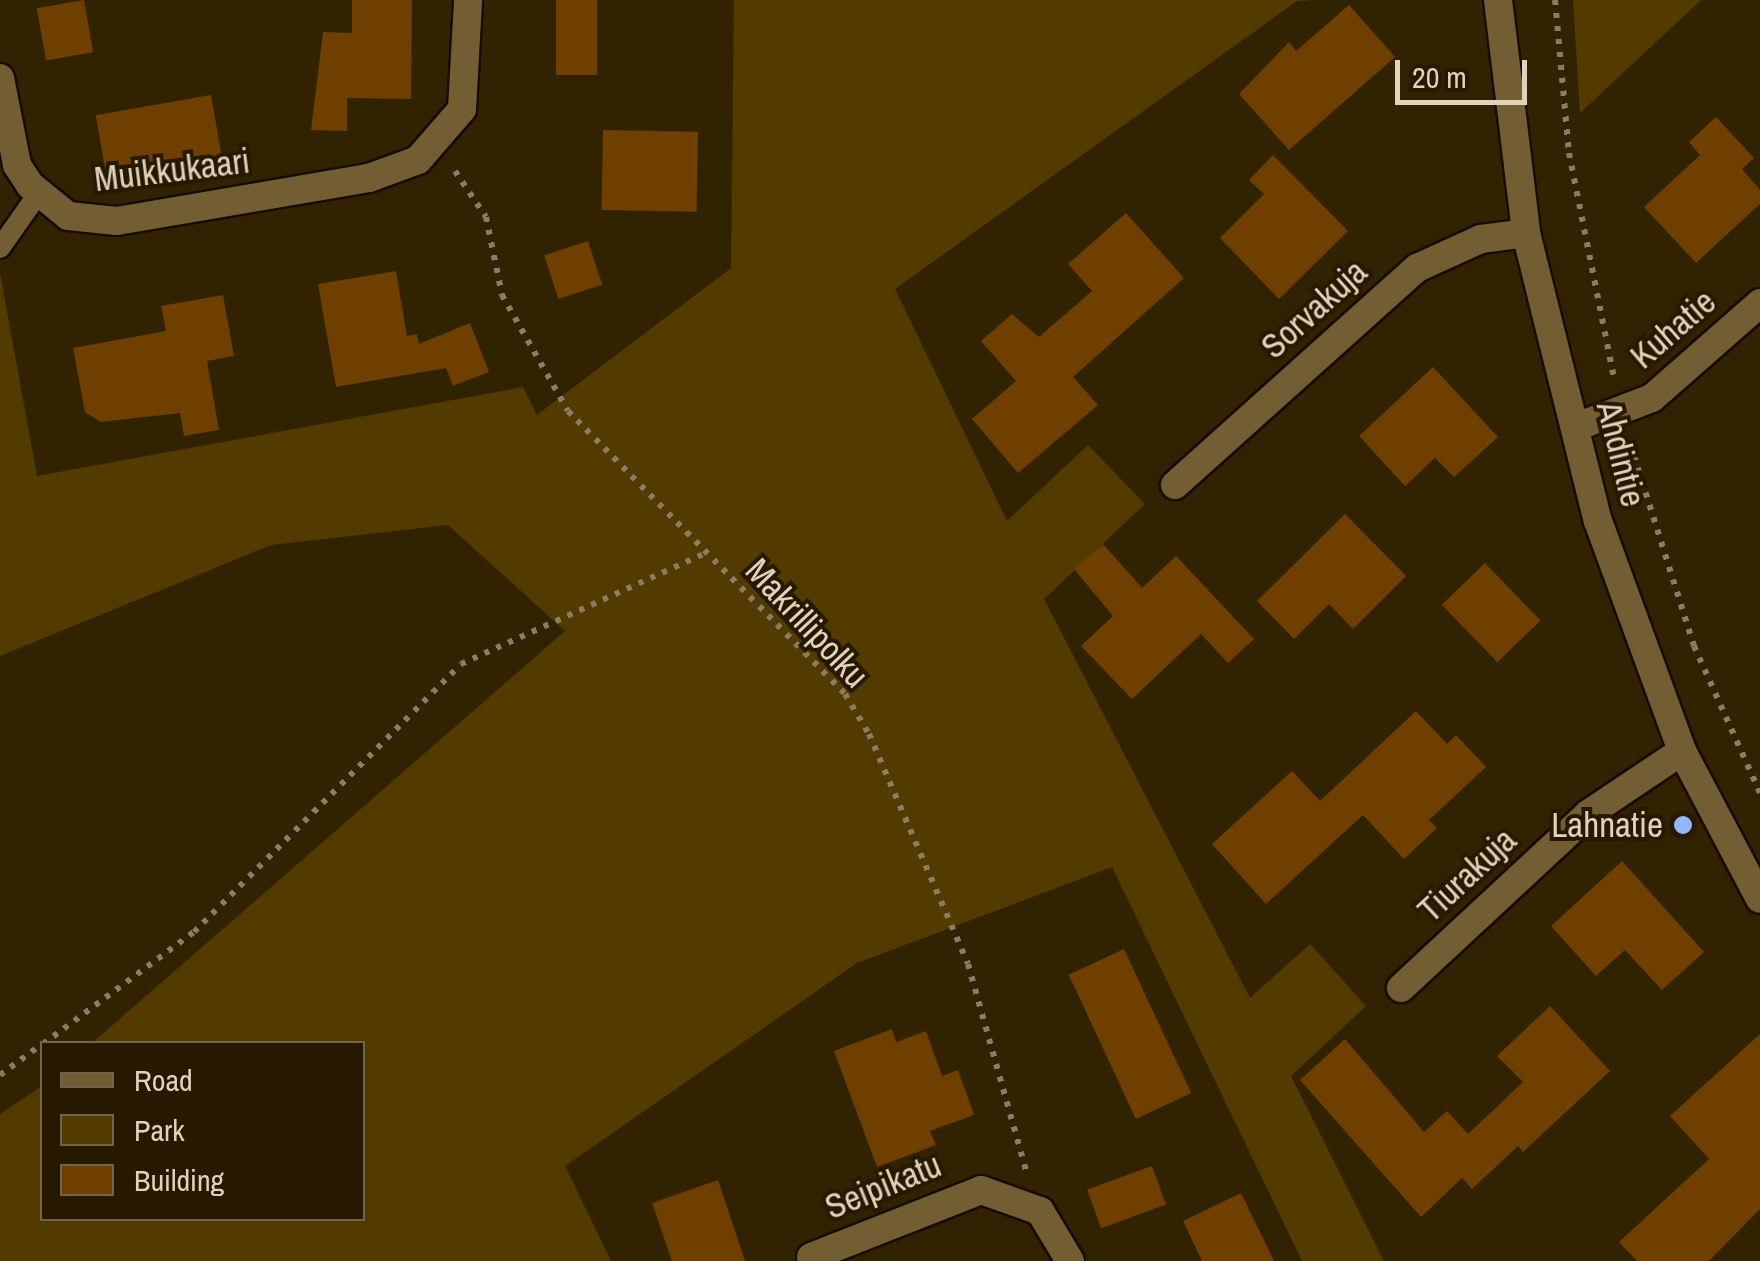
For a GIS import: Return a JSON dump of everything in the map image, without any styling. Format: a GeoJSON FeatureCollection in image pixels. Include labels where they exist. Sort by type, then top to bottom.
{"type":"FeatureCollection","features":[{"type":"Feature","properties":{"kind":"street"},"geometry":{"type":"LineString","coordinates":[[437,146],[464,99],[468,0]]}},
{"type":"Feature","properties":{"kind":"street","name":"Ahdintie"},"geometry":{"type":"LineString","coordinates":[[1498,0],[1526,233],[1620,591],[1682,751],[1760,899]]}},
{"type":"Feature","properties":{"kind":"street","name":"Muikkukaari"},"geometry":{"type":"LineString","coordinates":[[0,78],[9,166],[68,216],[117,221],[369,178],[437,146]]}},
{"type":"Feature","properties":{"kind":"street","name":"Sorvakuja"},"geometry":{"type":"LineString","coordinates":[[1176,486],[1418,268],[1481,239],[1526,233]]}},
{"type":"Feature","properties":{"kind":"street","name":"Kuhatie"},"geometry":{"type":"LineString","coordinates":[[1576,427],[1652,398],[1760,303]]}},
{"type":"Feature","properties":{"kind":"street","name":"Tiurakuja"},"geometry":{"type":"LineString","coordinates":[[1401,988],[1588,814],[1682,751]]}},
{"type":"Feature","properties":{"kind":"street","name":"Seipikatu"},"geometry":{"type":"LineString","coordinates":[[810,1257],[956,1193],[1004,1192],[1024,1200]]}},
{"type":"Feature","properties":{"kind":"street"},"geometry":{"type":"LineString","coordinates":[[1024,1200],[1054,1227],[1070,1261]]}},
{"type":"Feature","properties":{"kind":"lane"},"geometry":{"type":"LineString","coordinates":[[0,248],[38,194]]}},
{"type":"Feature","properties":{"kind":"path","name":"Makrillipolku"},"geometry":{"type":"LineString","coordinates":[[437,146],[486,217],[502,294],[568,411],[845,694],[869,734],[968,964],[1018,1122],[1024,1200]]}},
{"type":"Feature","properties":{"kind":"path"},"geometry":{"type":"LineString","coordinates":[[47,1041],[194,932],[461,664],[706,554]]}},
{"type":"Feature","properties":{"kind":"path"},"geometry":{"type":"LineString","coordinates":[[0,1075],[40,1046]]}},
{"type":"Feature","properties":{"kind":"green space"},"geometry":{"type":"Polygon","coordinates":[[[734,0],[1316,0],[1297,1],[895,289],[1007,521],[1088,445],[1145,504],[1044,599],[1250,998],[1310,944],[1366,1006],[1291,1076],[1384,1261],[1302,1261],[1112,867],[857,963],[565,1166],[611,1261],[0,1261],[0,1114],[40,1087],[40,1221],[365,1221],[365,1041],[94,1041],[565,631],[448,525],[271,545],[0,656],[0,273],[37,476],[523,387],[537,415],[731,268],[734,0]]]}},
{"type":"Feature","properties":{"kind":"green space"},"geometry":{"type":"Polygon","coordinates":[[[1573,0],[1701,0],[1580,113],[1573,0]]]}},
{"type":"Feature","properties":{"kind":"building"},"geometry":{"type":"Polygon","coordinates":[[[84,0],[93,52],[46,61],[37,8],[84,0]]]}},
{"type":"Feature","properties":{"kind":"building"},"geometry":{"type":"Polygon","coordinates":[[[352,0],[412,0],[411,99],[347,98],[347,131],[311,130],[323,32],[352,33],[352,0]]]}},
{"type":"Feature","properties":{"kind":"building"},"geometry":{"type":"Polygon","coordinates":[[[556,0],[597,0],[597,75],[556,75],[556,0]]]}},
{"type":"Feature","properties":{"kind":"building"},"geometry":{"type":"Polygon","coordinates":[[[1349,5],[1395,57],[1289,150],[1239,94],[1289,42],[1296,51],[1349,5]]]}},
{"type":"Feature","properties":{"kind":"building"},"geometry":{"type":"Polygon","coordinates":[[[211,95],[222,155],[106,175],[96,115],[211,95]]]}},
{"type":"Feature","properties":{"kind":"building"},"geometry":{"type":"Polygon","coordinates":[[[1716,117],[1754,158],[1742,169],[1760,190],[1760,204],[1696,263],[1644,207],[1700,155],[1689,142],[1716,117]]]}},
{"type":"Feature","properties":{"kind":"building"},"geometry":{"type":"Polygon","coordinates":[[[603,130],[698,132],[697,212],[602,210],[603,130]]]}},
{"type":"Feature","properties":{"kind":"building"},"geometry":{"type":"Polygon","coordinates":[[[1273,155],[1348,231],[1279,299],[1220,238],[1264,194],[1249,180],[1273,155]]]}},
{"type":"Feature","properties":{"kind":"building"},"geometry":{"type":"Polygon","coordinates":[[[1126,213],[1184,278],[1073,377],[1098,405],[1018,473],[972,419],[1016,381],[981,341],[1012,314],[1039,337],[1092,291],[1068,264],[1126,213]]]}},
{"type":"Feature","properties":{"kind":"building"},"geometry":{"type":"Polygon","coordinates":[[[588,241],[602,285],[558,299],[544,255],[588,241]]]}},
{"type":"Feature","properties":{"kind":"building"},"geometry":{"type":"Polygon","coordinates":[[[396,271],[407,336],[417,334],[419,344],[470,323],[489,372],[453,386],[446,368],[336,387],[318,284],[396,271]]]}},
{"type":"Feature","properties":{"kind":"building"},"geometry":{"type":"Polygon","coordinates":[[[223,295],[234,356],[207,361],[219,430],[184,436],[180,413],[101,422],[85,412],[73,348],[166,331],[161,306],[223,295]]]}},
{"type":"Feature","properties":{"kind":"building"},"geometry":{"type":"Polygon","coordinates":[[[1433,367],[1498,437],[1454,477],[1435,458],[1405,486],[1359,436],[1433,367]]]}},
{"type":"Feature","properties":{"kind":"building"},"geometry":{"type":"Polygon","coordinates":[[[1345,514],[1406,576],[1353,629],[1329,604],[1294,639],[1257,601],[1345,514]]]}},
{"type":"Feature","properties":{"kind":"building"},"geometry":{"type":"Polygon","coordinates":[[[1103,544],[1142,588],[1176,556],[1254,639],[1228,663],[1201,634],[1132,699],[1081,646],[1113,616],[1074,569],[1103,544]]]}},
{"type":"Feature","properties":{"kind":"building"},"geometry":{"type":"Polygon","coordinates":[[[1485,563],[1541,621],[1497,662],[1442,605],[1485,563]]]}},
{"type":"Feature","properties":{"kind":"building"},"geometry":{"type":"Polygon","coordinates":[[[1416,711],[1447,744],[1456,735],[1486,767],[1429,820],[1437,828],[1404,859],[1363,815],[1266,904],[1212,844],[1292,771],[1320,801],[1416,711]]]}},
{"type":"Feature","properties":{"kind":"building"},"geometry":{"type":"Polygon","coordinates":[[[1622,861],[1704,952],[1662,990],[1625,950],[1596,976],[1551,926],[1622,861]]]}},
{"type":"Feature","properties":{"kind":"building"},"geometry":{"type":"Polygon","coordinates":[[[1124,949],[1191,1093],[1136,1119],[1069,975],[1124,949]]]}},
{"type":"Feature","properties":{"kind":"building"},"geometry":{"type":"Polygon","coordinates":[[[1550,1006],[1610,1071],[1523,1152],[1518,1146],[1472,1189],[1462,1178],[1421,1217],[1300,1080],[1345,1039],[1424,1132],[1447,1111],[1468,1134],[1523,1082],[1497,1056],[1550,1006]]]}},
{"type":"Feature","properties":{"kind":"building"},"geometry":{"type":"Polygon","coordinates":[[[892,1029],[896,1042],[926,1031],[942,1076],[958,1070],[974,1115],[930,1131],[936,1145],[877,1167],[834,1051],[892,1029]]]}},
{"type":"Feature","properties":{"kind":"building"},"geometry":{"type":"Polygon","coordinates":[[[1760,1034],[1760,1209],[1709,1261],[1637,1261],[1619,1242],[1709,1159],[1670,1116],[1760,1034]]]}},
{"type":"Feature","properties":{"kind":"building"},"geometry":{"type":"Polygon","coordinates":[[[1152,1166],[1166,1205],[1101,1228],[1087,1190],[1152,1166]]]}},
{"type":"Feature","properties":{"kind":"building"},"geometry":{"type":"Polygon","coordinates":[[[718,1180],[745,1261],[672,1261],[652,1203],[718,1180]]]}},
{"type":"Feature","properties":{"kind":"building"},"geometry":{"type":"Polygon","coordinates":[[[1241,1193],[1274,1261],[1202,1261],[1183,1221],[1241,1193]]]}},
{"type":"Feature","properties":{"kind":"place","name":"Lahnatie"},"geometry":{"type":"Point","coordinates":[1683,825]}}]}
